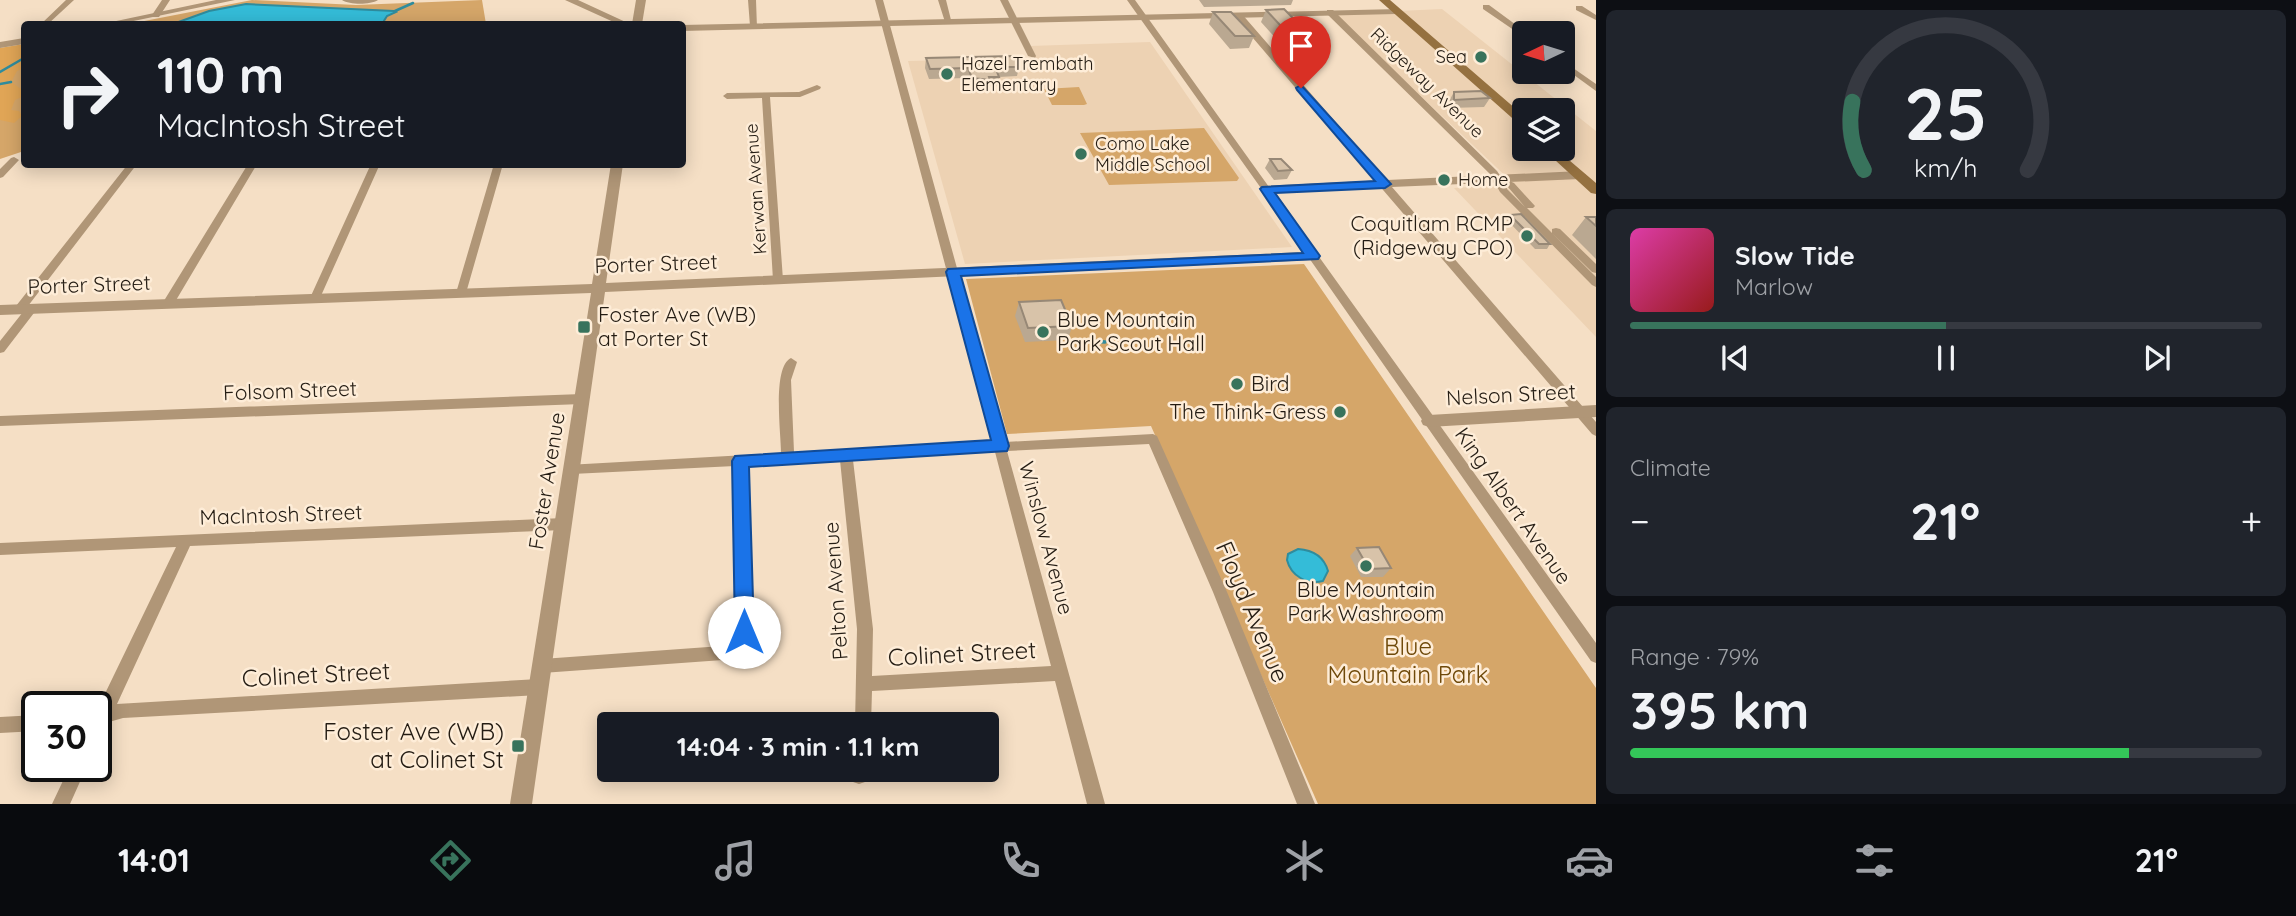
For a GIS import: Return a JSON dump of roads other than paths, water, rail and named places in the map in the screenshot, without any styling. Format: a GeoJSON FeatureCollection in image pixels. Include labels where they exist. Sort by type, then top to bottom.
{"type":"FeatureCollection","features":[{"type":"Feature","properties":{"kind":"main road"},"geometry":{"type":"LineString","coordinates":[[1384,0],[1512,112]]}},
{"type":"Feature","properties":{"kind":"main road"},"geometry":{"type":"LineString","coordinates":[[1567,161],[1590,177]]}},
{"type":"Feature","properties":{"kind":"main road"},"geometry":{"type":"LineString","coordinates":[[1573,161],[1590,177],[1596,190]]}},
{"type":"Feature","properties":{"kind":"street"},"geometry":{"type":"LineString","coordinates":[[47,21],[71,0]]}},
{"type":"Feature","properties":{"kind":"street"},"geometry":{"type":"LineString","coordinates":[[156,15],[166,0]]}},
{"type":"Feature","properties":{"kind":"street"},"geometry":{"type":"LineString","coordinates":[[123,21],[230,0]]}},
{"type":"Feature","properties":{"kind":"street"},"geometry":{"type":"LineString","coordinates":[[346,0],[373,0]]}},
{"type":"Feature","properties":{"kind":"street"},"geometry":{"type":"LineString","coordinates":[[570,0],[618,21]]}},
{"type":"Feature","properties":{"kind":"street"},"geometry":{"type":"LineString","coordinates":[[638,21],[641,0]]}},
{"type":"Feature","properties":{"kind":"street"},"geometry":{"type":"LineString","coordinates":[[752,0],[754,26]]}},
{"type":"Feature","properties":{"kind":"street","name":"Winslow Avenue"},"geometry":{"type":"LineString","coordinates":[[879,0],[1096,804]]}},
{"type":"Feature","properties":{"kind":"street"},"geometry":{"type":"LineString","coordinates":[[942,0],[949,22]]}},
{"type":"Feature","properties":{"kind":"street"},"geometry":{"type":"LineString","coordinates":[[1004,0],[1032,56]]}},
{"type":"Feature","properties":{"kind":"street","name":"King Albert Avenue"},"geometry":{"type":"LineString","coordinates":[[1131,0],[1596,656]]}},
{"type":"Feature","properties":{"kind":"street"},"geometry":{"type":"LineString","coordinates":[[1486,8],[1512,26]]}},
{"type":"Feature","properties":{"kind":"street"},"geometry":{"type":"LineString","coordinates":[[1580,8],[1596,18]]}},
{"type":"Feature","properties":{"kind":"street"},"geometry":{"type":"LineString","coordinates":[[686,28],[1396,11]]}},
{"type":"Feature","properties":{"kind":"street","name":"Ridgeway Avenue"},"geometry":{"type":"LineString","coordinates":[[1330,12],[1499,179],[1511,185],[1596,270]]}},
{"type":"Feature","properties":{"kind":"street"},"geometry":{"type":"LineString","coordinates":[[1237,15],[1588,412],[1596,430]]}},
{"type":"Feature","properties":{"kind":"street"},"geometry":{"type":"LineString","coordinates":[[0,45],[21,42]]}},
{"type":"Feature","properties":{"kind":"street"},"geometry":{"type":"LineString","coordinates":[[1575,72],[1596,88]]}},
{"type":"Feature","properties":{"kind":"street"},"geometry":{"type":"LineString","coordinates":[[727,96],[800,94],[817,87]]}},
{"type":"Feature","properties":{"kind":"street","name":"Kerwan Avenue"},"geometry":{"type":"LineString","coordinates":[[766,96],[778,280]]}},
{"type":"Feature","properties":{"kind":"street"},"geometry":{"type":"LineString","coordinates":[[0,175],[15,160]]}},
{"type":"Feature","properties":{"kind":"street"},"geometry":{"type":"LineString","coordinates":[[0,349],[25,309],[130,168]]}},
{"type":"Feature","properties":{"kind":"street"},"geometry":{"type":"LineString","coordinates":[[167,304],[251,168]]}},
{"type":"Feature","properties":{"kind":"street"},"geometry":{"type":"LineString","coordinates":[[315,298],[374,168]]}},
{"type":"Feature","properties":{"kind":"street"},"geometry":{"type":"LineString","coordinates":[[461,293],[498,168]]}},
{"type":"Feature","properties":{"kind":"street","name":"Foster Avenue"},"geometry":{"type":"LineString","coordinates":[[521,804],[617,168]]}},
{"type":"Feature","properties":{"kind":"street"},"geometry":{"type":"LineString","coordinates":[[1266,189],[1590,177]]}},
{"type":"Feature","properties":{"kind":"street","name":"Ridgeway Avenue"},"geometry":{"type":"LineString","coordinates":[[1499,179],[1503,190],[1596,283]]}},
{"type":"Feature","properties":{"kind":"street","name":"Porter Street"},"geometry":{"type":"LineString","coordinates":[[0,310],[599,288],[1313,256]]}},
{"type":"Feature","properties":{"kind":"street"},"geometry":{"type":"LineString","coordinates":[[788,458],[785,380],[791,362]]}},
{"type":"Feature","properties":{"kind":"street","name":"Folsom Street"},"geometry":{"type":"LineString","coordinates":[[0,421],[582,399]]}},
{"type":"Feature","properties":{"kind":"street","name":"Nelson Street"},"geometry":{"type":"LineString","coordinates":[[1429,421],[1588,412]]}},
{"type":"Feature","properties":{"kind":"street","name":"Floyd Avenue"},"geometry":{"type":"LineString","coordinates":[[1001,446],[1153,439],[1220,592],[1306,804]]}},
{"type":"Feature","properties":{"kind":"street"},"geometry":{"type":"LineString","coordinates":[[572,469],[1001,446]]}},
{"type":"Feature","properties":{"kind":"street","name":"Pelton Avenue"},"geometry":{"type":"LineString","coordinates":[[846,455],[865,629],[863,712]]}},
{"type":"Feature","properties":{"kind":"street"},"geometry":{"type":"LineString","coordinates":[[542,666],[723,653],[741,645],[744,632],[741,461]]}},
{"type":"Feature","properties":{"kind":"street","name":"MacIntosh Street"},"geometry":{"type":"LineString","coordinates":[[0,549],[563,524]]}},
{"type":"Feature","properties":{"kind":"street"},"geometry":{"type":"LineString","coordinates":[[112,691],[186,540]]}},
{"type":"Feature","properties":{"kind":"street","name":"Colinet Street"},"geometry":{"type":"LineString","coordinates":[[864,684],[1062,673]]}},
{"type":"Feature","properties":{"kind":"street","name":"Colinet Street"},"geometry":{"type":"LineString","coordinates":[[112,713],[122,710],[539,687]]}},
{"type":"Feature","properties":{"kind":"street"},"geometry":{"type":"LineString","coordinates":[[0,725],[21,724]]}},
{"type":"Feature","properties":{"kind":"street"},"geometry":{"type":"LineString","coordinates":[[61,804],[71,782]]}},
{"type":"Feature","properties":{"kind":"water"},"geometry":{"type":"Polygon","coordinates":[[[246,4],[396,12],[387,16],[384,21],[181,21],[209,11],[246,4]]]}},
{"type":"Feature","properties":{"kind":"water"},"geometry":{"type":"Polygon","coordinates":[[[1298,549],[1321,558],[1328,571],[1323,581],[1311,582],[1292,571],[1287,560],[1288,554],[1298,549]]]}},
{"type":"Feature","properties":{"kind":"waterway"},"geometry":{"type":"LineString","coordinates":[[395,11],[413,3]]}},
{"type":"Feature","properties":{"kind":"waterway"},"geometry":{"type":"LineString","coordinates":[[0,72],[21,60]]}},
{"type":"Feature","properties":{"kind":"waterway"},"geometry":{"type":"LineString","coordinates":[[0,84],[11,82]]}},
{"type":"Feature","properties":{"kind":"waterway"},"geometry":{"type":"LineString","coordinates":[[1089,341],[1105,342]]}},
{"type":"Feature","properties":{"kind":"place","name":"Sea"},"geometry":{"type":"Point","coordinates":[1481,57]}},
{"type":"Feature","properties":{"kind":"place","name":"Hazel Trembath Elementary"},"geometry":{"type":"Point","coordinates":[947,74]}},
{"type":"Feature","properties":{"kind":"place","name":"Como Lake Middle School"},"geometry":{"type":"Point","coordinates":[1081,154]}},
{"type":"Feature","properties":{"kind":"place","name":"Home"},"geometry":{"type":"Point","coordinates":[1444,180]}},
{"type":"Feature","properties":{"kind":"place","name":"Coquitlam RCMP (Ridgeway CPO)"},"geometry":{"type":"Point","coordinates":[1527,236]}},
{"type":"Feature","properties":{"kind":"place","name":"Foster Ave (WB) at Porter St"},"geometry":{"type":"Point","coordinates":[584,327]}},
{"type":"Feature","properties":{"kind":"place","name":"Blue Mountain Park Scout Hall"},"geometry":{"type":"Point","coordinates":[1043,332]}},
{"type":"Feature","properties":{"kind":"place","name":"Bird"},"geometry":{"type":"Point","coordinates":[1237,384]}},
{"type":"Feature","properties":{"kind":"place","name":"The Think-Gress"},"geometry":{"type":"Point","coordinates":[1340,412]}},
{"type":"Feature","properties":{"kind":"place","name":"Blue Mountain Park Washroom"},"geometry":{"type":"Point","coordinates":[1366,566]}},
{"type":"Feature","properties":{"kind":"place","name":"Foster Ave (WB) at Colinet St"},"geometry":{"type":"Point","coordinates":[518,746]}},
{"type":"Feature","properties":{"kind":"park label","name":"Blue Mountain Park"},"geometry":{"type":"Point","coordinates":[1408,661]}}]}
